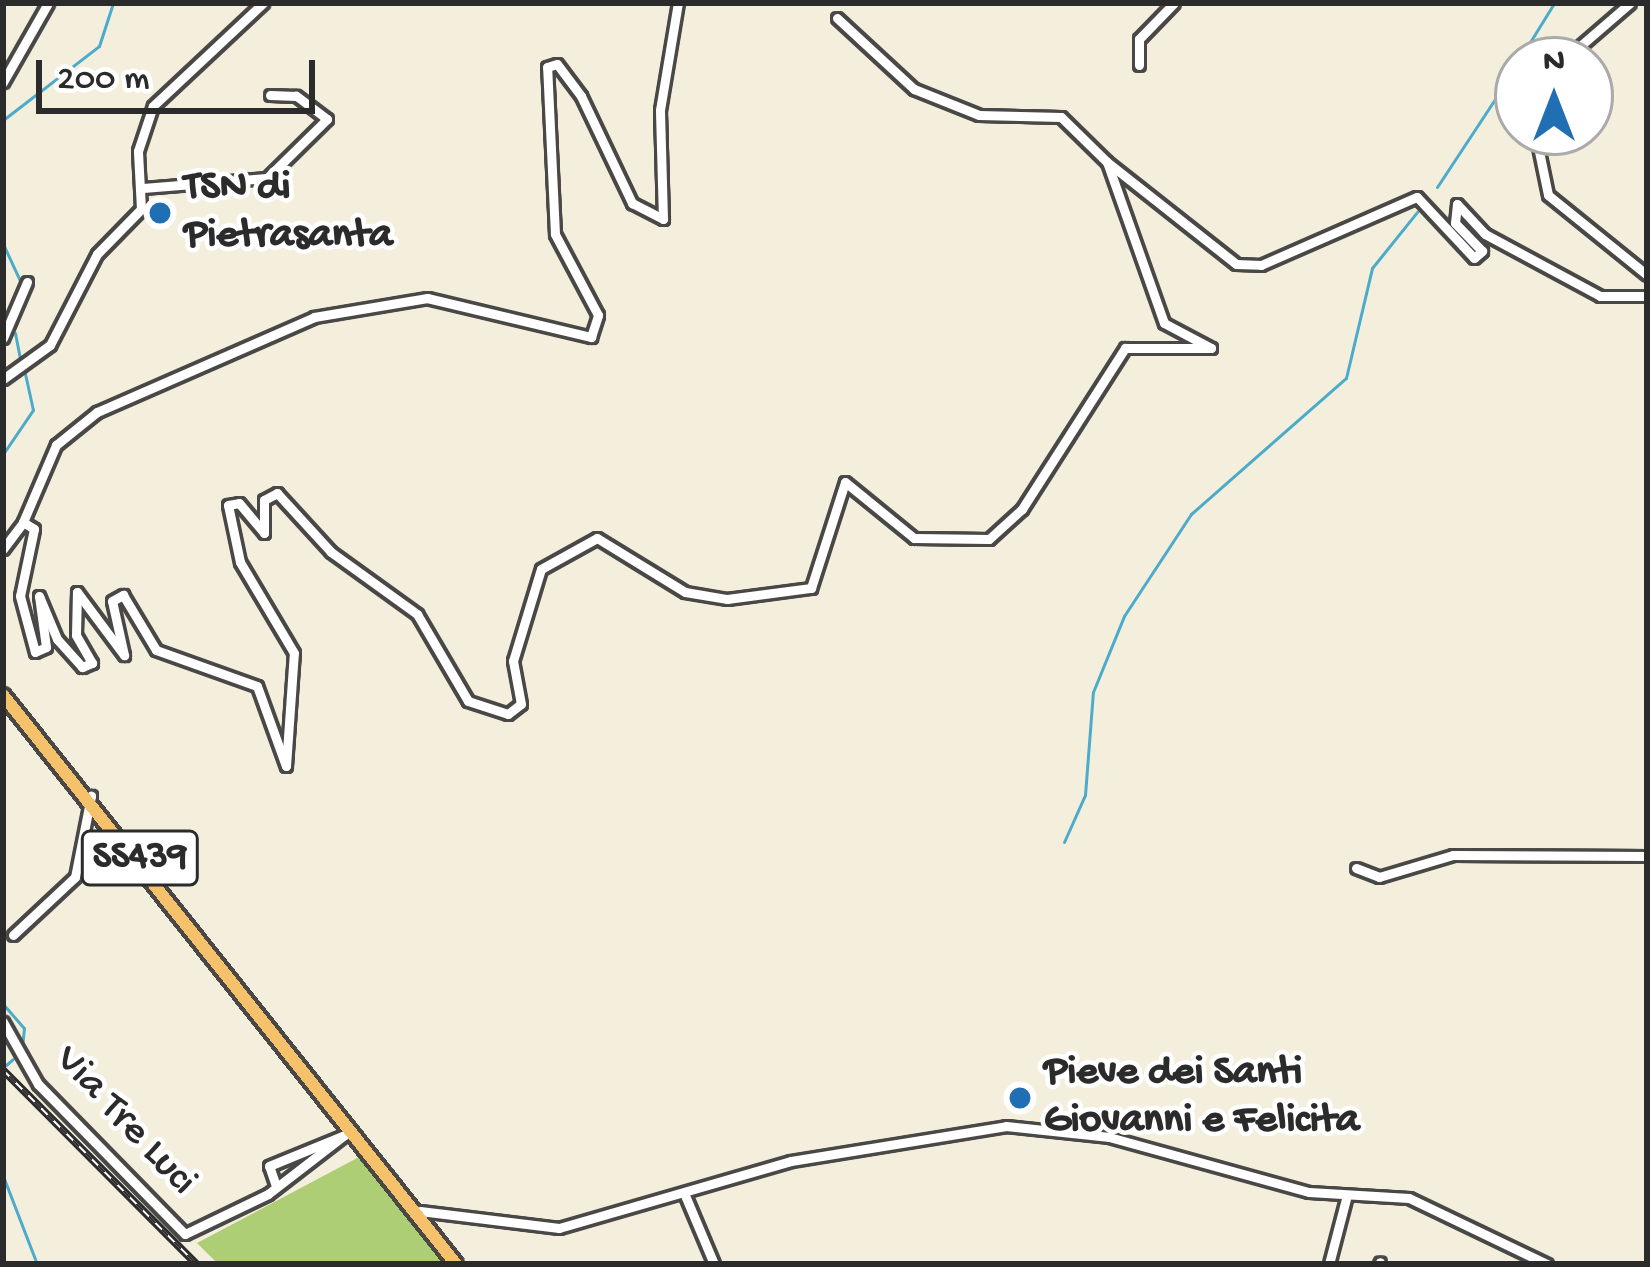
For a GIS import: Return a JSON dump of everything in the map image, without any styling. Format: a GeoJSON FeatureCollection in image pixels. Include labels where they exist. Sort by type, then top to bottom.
{"type":"FeatureCollection","features":[{"type":"Feature","properties":{"kind":"main road","name":"SS439"},"geometry":{"type":"LineString","coordinates":[[3,695],[92,796],[358,1131],[456,1264]]}},
{"type":"Feature","properties":{"kind":"street"},"geometry":{"type":"LineString","coordinates":[[3,82],[48,3]]}},
{"type":"Feature","properties":{"kind":"street"},"geometry":{"type":"LineString","coordinates":[[3,379],[50,345],[97,254],[141,209],[138,151],[153,106],[263,3]]}},
{"type":"Feature","properties":{"kind":"street"},"geometry":{"type":"LineString","coordinates":[[3,549],[22,522],[56,445],[97,412],[314,317],[427,298],[591,337],[598,315],[555,235],[547,67],[556,64],[581,96],[632,203],[654,220],[670,216],[660,110],[678,3]]}},
{"type":"Feature","properties":{"kind":"street"},"geometry":{"type":"LineString","coordinates":[[1139,65],[1139,39],[1174,3]]}},
{"type":"Feature","properties":{"kind":"street"},"geometry":{"type":"LineString","coordinates":[[1592,36],[1630,3]]}},
{"type":"Feature","properties":{"kind":"street"},"geometry":{"type":"LineString","coordinates":[[837,18],[914,89],[979,115],[1061,117],[1107,162],[1236,264],[1261,265],[1417,197],[1474,258],[1482,251],[1455,223],[1457,204],[1485,234],[1600,296],[1647,296]]}},
{"type":"Feature","properties":{"kind":"street"},"geometry":{"type":"LineString","coordinates":[[143,188],[267,178],[328,116],[270,95]]}},
{"type":"Feature","properties":{"kind":"street"},"geometry":{"type":"LineString","coordinates":[[1540,156],[1547,195],[1647,275]]}},
{"type":"Feature","properties":{"kind":"street"},"geometry":{"type":"LineString","coordinates":[[22,522],[34,529],[20,596],[35,652],[46,647],[39,596],[57,639],[82,667],[92,663],[76,635],[77,592],[124,655],[112,601],[123,595],[156,650],[257,686],[286,766],[294,653],[240,562],[226,513],[239,503],[264,533],[270,492],[417,614],[468,700],[519,712],[513,661],[541,569],[560,554],[606,537],[686,592],[805,590],[848,482],[914,538],[974,544],[1022,509],[1124,348],[1211,348],[1170,329],[1156,308],[1138,226],[1107,162]]}},
{"type":"Feature","properties":{"kind":"street"},"geometry":{"type":"LineString","coordinates":[[3,338],[28,282]]}},
{"type":"Feature","properties":{"kind":"street"},"geometry":{"type":"LineString","coordinates":[[13,935],[76,877],[92,796]]}},
{"type":"Feature","properties":{"kind":"street"},"geometry":{"type":"LineString","coordinates":[[1356,868],[1379,877],[1444,866],[1439,856],[1647,856]]}},
{"type":"Feature","properties":{"kind":"street","name":"Via Tre Luci"},"geometry":{"type":"LineString","coordinates":[[3,1022],[38,1084],[184,1234],[276,1186],[343,1136]]}},
{"type":"Feature","properties":{"kind":"street"},"geometry":{"type":"LineString","coordinates":[[420,1211],[539,1230],[846,1149],[1006,1126],[1109,1137],[1347,1195],[1430,1205],[1547,1264]]}},
{"type":"Feature","properties":{"kind":"street","name":"Via Tre Luci"},"geometry":{"type":"LineString","coordinates":[[276,1186],[269,1166],[358,1131]]}},
{"type":"Feature","properties":{"kind":"street"},"geometry":{"type":"LineString","coordinates":[[684,1193],[714,1264]]}},
{"type":"Feature","properties":{"kind":"street"},"geometry":{"type":"LineString","coordinates":[[1329,1264],[1347,1195]]}},
{"type":"Feature","properties":{"kind":"green space"},"geometry":{"type":"Polygon","coordinates":[[[361,1156],[444,1264],[218,1264],[197,1243],[361,1156]]]}},
{"type":"Feature","properties":{"kind":"waterway"},"geometry":{"type":"LineString","coordinates":[[3,120],[99,46],[113,3]]}},
{"type":"Feature","properties":{"kind":"waterway"},"geometry":{"type":"LineString","coordinates":[[1534,36],[1554,3]]}},
{"type":"Feature","properties":{"kind":"waterway"},"geometry":{"type":"LineString","coordinates":[[1437,187],[1494,100]]}},
{"type":"Feature","properties":{"kind":"waterway"},"geometry":{"type":"LineString","coordinates":[[1064,842],[1085,795],[1093,692],[1124,616],[1191,514],[1346,378],[1372,268],[1417,212]]}},
{"type":"Feature","properties":{"kind":"waterway"},"geometry":{"type":"LineString","coordinates":[[3,244],[22,285]]}},
{"type":"Feature","properties":{"kind":"waterway"},"geometry":{"type":"LineString","coordinates":[[15,333],[20,358]]}},
{"type":"Feature","properties":{"kind":"waterway"},"geometry":{"type":"LineString","coordinates":[[3,454],[33,410],[24,369]]}},
{"type":"Feature","properties":{"kind":"waterway"},"geometry":{"type":"LineString","coordinates":[[3,1004],[24,1028],[22,1048]]}},
{"type":"Feature","properties":{"kind":"waterway"},"geometry":{"type":"LineString","coordinates":[[6,1065],[13,1059]]}},
{"type":"Feature","properties":{"kind":"waterway"},"geometry":{"type":"LineString","coordinates":[[3,1176],[37,1264]]}},
{"type":"Feature","properties":{"kind":"railway"},"geometry":{"type":"LineString","coordinates":[[3,1070],[196,1264]]}},
{"type":"Feature","properties":{"kind":"place","name":"TSN di Pietrasanta"},"geometry":{"type":"Point","coordinates":[160,213]}},
{"type":"Feature","properties":{"kind":"place","name":"Pieve dei Santi Giovanni e Felicita"},"geometry":{"type":"Point","coordinates":[1020,1098]}}]}
